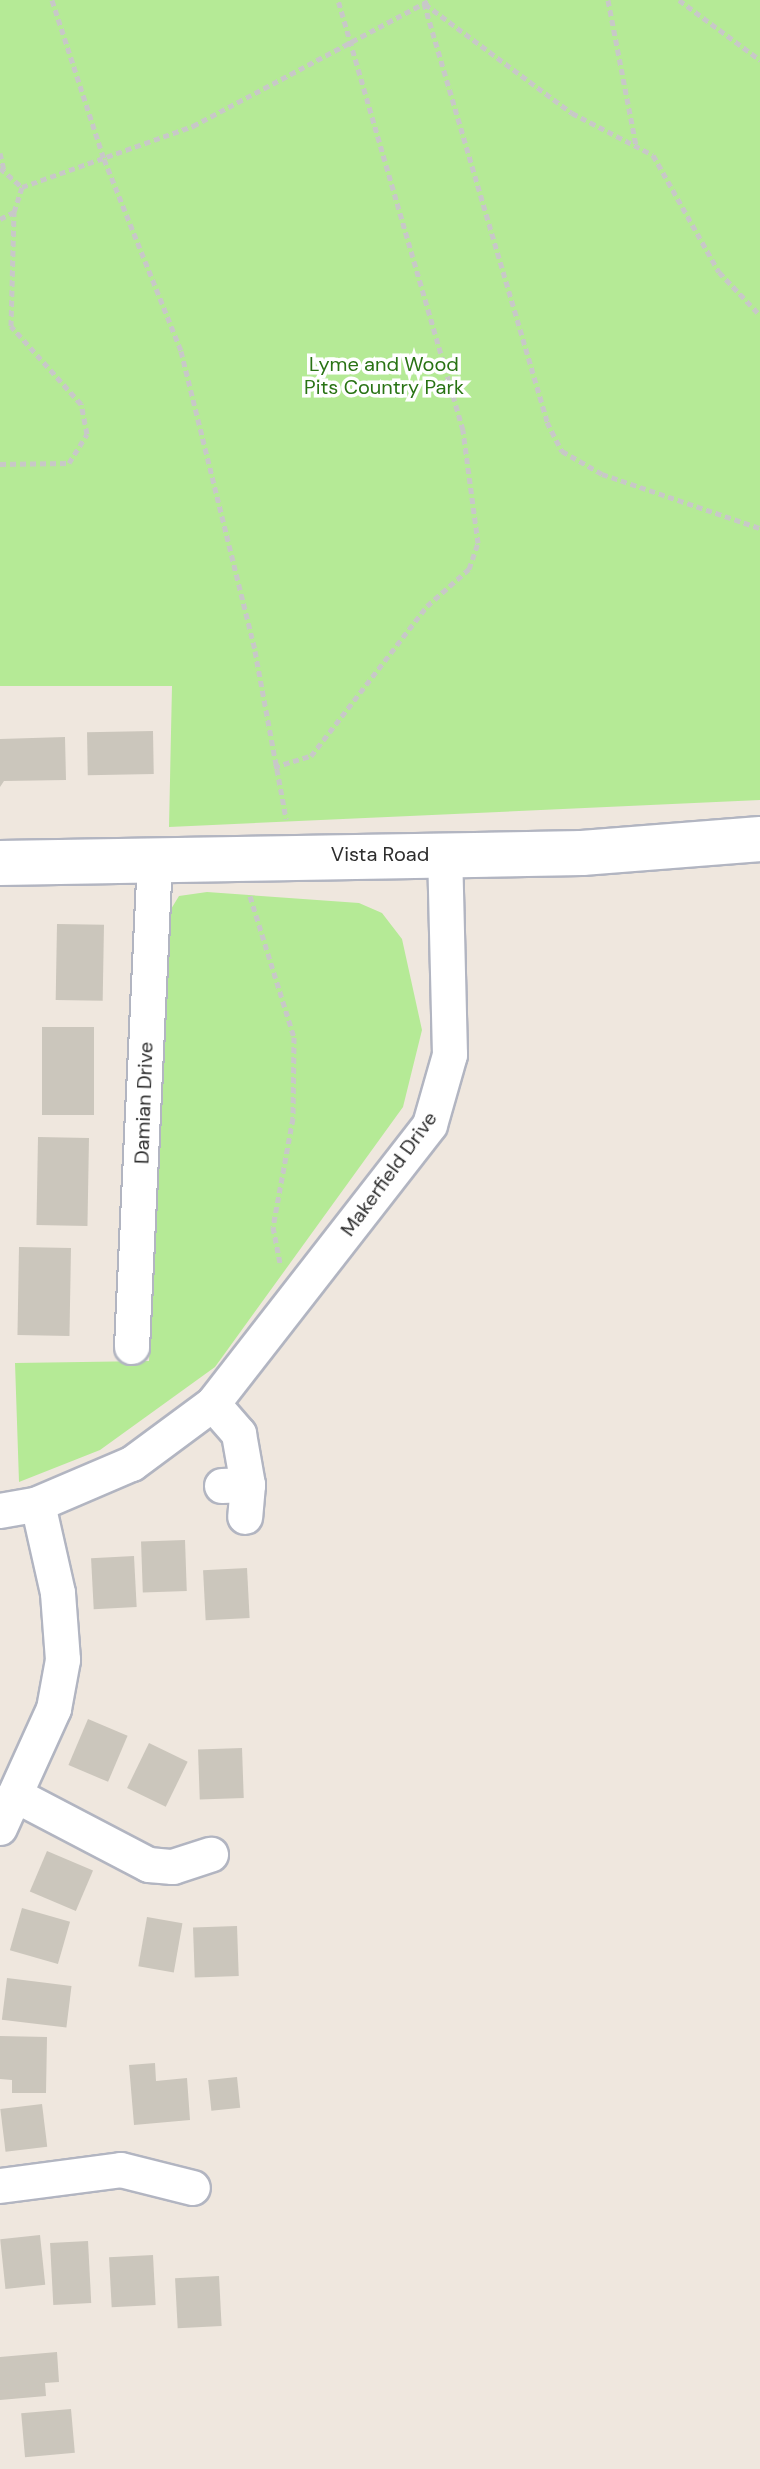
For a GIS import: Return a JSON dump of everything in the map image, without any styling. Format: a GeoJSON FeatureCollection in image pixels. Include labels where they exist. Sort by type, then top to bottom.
{"type":"FeatureCollection","features":[{"type":"Feature","properties":{"kind":"main road","name":"Vista Road"},"geometry":{"type":"LineString","coordinates":[[0,863],[445,854],[760,839]]}},
{"type":"Feature","properties":{"kind":"street","name":"Makerfield Drive"},"geometry":{"type":"LineString","coordinates":[[0,1511],[38,1504],[132,1464],[213,1404],[440,1104],[450,1055],[445,854]]}},
{"type":"Feature","properties":{"kind":"street","name":"Damian Drive"},"geometry":{"type":"LineString","coordinates":[[132,1347],[155,859]]}},
{"type":"Feature","properties":{"kind":"street"},"geometry":{"type":"LineString","coordinates":[[213,1404],[239,1434],[238,1496]]}},
{"type":"Feature","properties":{"kind":"street"},"geometry":{"type":"LineString","coordinates":[[0,1828],[54,1709],[63,1660],[58,1593],[38,1504]]}},
{"type":"Feature","properties":{"kind":"street"},"geometry":{"type":"LineString","coordinates":[[15,1795],[149,1865],[173,1867],[211,1856]]}},
{"type":"Feature","properties":{"kind":"street"},"geometry":{"type":"LineString","coordinates":[[0,2186],[121,2170],[194,2191]]}},
{"type":"Feature","properties":{"kind":"path"},"geometry":{"type":"LineString","coordinates":[[52,0],[104,159],[181,351],[255,651],[274,767],[293,855]]}},
{"type":"Feature","properties":{"kind":"path"},"geometry":{"type":"LineString","coordinates":[[274,767],[311,756],[427,606],[469,569],[478,543],[463,430],[338,0]]}},
{"type":"Feature","properties":{"kind":"path"},"geometry":{"type":"LineString","coordinates":[[608,0],[636,146]]}},
{"type":"Feature","properties":{"kind":"path"},"geometry":{"type":"LineString","coordinates":[[679,0],[760,60]]}},
{"type":"Feature","properties":{"kind":"path"},"geometry":{"type":"LineString","coordinates":[[22,187],[219,114],[364,32],[427,2]]}},
{"type":"Feature","properties":{"kind":"path"},"geometry":{"type":"LineString","coordinates":[[427,2],[572,113],[653,155],[719,272],[760,315]]}},
{"type":"Feature","properties":{"kind":"path"},"geometry":{"type":"LineString","coordinates":[[427,2],[547,422],[562,451],[602,474],[760,528]]}},
{"type":"Feature","properties":{"kind":"path"},"geometry":{"type":"LineString","coordinates":[[0,153],[2,170],[22,187]]}},
{"type":"Feature","properties":{"kind":"path"},"geometry":{"type":"LineString","coordinates":[[0,464],[69,463],[87,434],[81,404],[11,326],[14,212],[22,187]]}},
{"type":"Feature","properties":{"kind":"path"},"geometry":{"type":"LineString","coordinates":[[0,219],[14,212]]}},
{"type":"Feature","properties":{"kind":"path"},"geometry":{"type":"LineString","coordinates":[[251,887],[249,908],[294,1037],[293,1118],[273,1227],[282,1279]]}},
{"type":"Feature","properties":{"kind":"green space","name":"Lyme and Wood Pits Country Park"},"geometry":{"type":"Polygon","coordinates":[[[0,0],[760,0],[760,800],[169,827],[172,686],[0,686],[0,0]]]}},
{"type":"Feature","properties":{"kind":"green space"},"geometry":{"type":"Polygon","coordinates":[[[207,892],[359,903],[382,913],[402,939],[422,1030],[403,1107],[215,1367],[100,1450],[19,1482],[15,1363],[149,1361],[168,914],[179,896],[207,892]]]}},
{"type":"Feature","properties":{"kind":"building"},"geometry":{"type":"Polygon","coordinates":[[[153,731],[154,774],[88,775],[87,732],[153,731]]]}},
{"type":"Feature","properties":{"kind":"building"},"geometry":{"type":"Polygon","coordinates":[[[65,737],[66,780],[4,781],[0,787],[0,739],[65,737]]]}},
{"type":"Feature","properties":{"kind":"building"},"geometry":{"type":"Polygon","coordinates":[[[57,924],[104,925],[103,1001],[56,1000],[57,924]]]}},
{"type":"Feature","properties":{"kind":"building"},"geometry":{"type":"Polygon","coordinates":[[[42,1027],[94,1027],[94,1115],[42,1115],[42,1027]]]}},
{"type":"Feature","properties":{"kind":"building"},"geometry":{"type":"Polygon","coordinates":[[[38,1137],[89,1138],[87,1226],[36,1225],[38,1137]]]}},
{"type":"Feature","properties":{"kind":"building"},"geometry":{"type":"Polygon","coordinates":[[[19,1247],[71,1248],[69,1336],[17,1335],[19,1247]]]}},
{"type":"Feature","properties":{"kind":"building"},"geometry":{"type":"Polygon","coordinates":[[[185,1540],[187,1591],[143,1593],[141,1542],[185,1540]]]}},
{"type":"Feature","properties":{"kind":"building"},"geometry":{"type":"Polygon","coordinates":[[[134,1556],[137,1607],[94,1609],[91,1558],[134,1556]]]}},
{"type":"Feature","properties":{"kind":"building"},"geometry":{"type":"Polygon","coordinates":[[[247,1568],[250,1618],[206,1620],[203,1570],[247,1568]]]}},
{"type":"Feature","properties":{"kind":"building"},"geometry":{"type":"Polygon","coordinates":[[[88,1719],[128,1736],[108,1782],[68,1765],[88,1719]]]}},
{"type":"Feature","properties":{"kind":"building"},"geometry":{"type":"Polygon","coordinates":[[[149,1743],[188,1762],[166,1807],[127,1788],[149,1743]]]}},
{"type":"Feature","properties":{"kind":"building"},"geometry":{"type":"Polygon","coordinates":[[[242,1748],[244,1798],[200,1800],[198,1750],[242,1748]]]}},
{"type":"Feature","properties":{"kind":"building"},"geometry":{"type":"Polygon","coordinates":[[[47,1851],[93,1871],[76,1911],[30,1892],[47,1851]]]}},
{"type":"Feature","properties":{"kind":"building"},"geometry":{"type":"Polygon","coordinates":[[[22,1908],[70,1922],[58,1964],[10,1950],[22,1908]]]}},
{"type":"Feature","properties":{"kind":"building"},"geometry":{"type":"Polygon","coordinates":[[[147,1917],[182,1923],[174,1972],[138,1966],[147,1917]]]}},
{"type":"Feature","properties":{"kind":"building"},"geometry":{"type":"Polygon","coordinates":[[[237,1926],[239,1976],[195,1978],[193,1928],[237,1926]]]}},
{"type":"Feature","properties":{"kind":"building"},"geometry":{"type":"Polygon","coordinates":[[[7,1978],[72,1986],[66,2028],[2,2020],[7,1978]]]}},
{"type":"Feature","properties":{"kind":"building"},"geometry":{"type":"Polygon","coordinates":[[[0,2036],[47,2037],[46,2093],[12,2093],[12,2080],[0,2079],[0,2036]]]}},
{"type":"Feature","properties":{"kind":"building"},"geometry":{"type":"Polygon","coordinates":[[[155,2063],[156,2081],[187,2078],[190,2120],[134,2125],[129,2065],[155,2063]]]}},
{"type":"Feature","properties":{"kind":"building"},"geometry":{"type":"Polygon","coordinates":[[[237,2077],[240,2108],[211,2111],[208,2080],[237,2077]]]}},
{"type":"Feature","properties":{"kind":"building"},"geometry":{"type":"Polygon","coordinates":[[[42,2104],[47,2147],[6,2152],[0,2109],[42,2104]]]}},
{"type":"Feature","properties":{"kind":"building"},"geometry":{"type":"Polygon","coordinates":[[[40,2235],[45,2285],[5,2289],[0,2239],[40,2235]]]}},
{"type":"Feature","properties":{"kind":"building"},"geometry":{"type":"Polygon","coordinates":[[[88,2241],[91,2303],[53,2305],[50,2243],[88,2241]]]}},
{"type":"Feature","properties":{"kind":"building"},"geometry":{"type":"Polygon","coordinates":[[[153,2255],[156,2305],[112,2307],[109,2257],[153,2255]]]}},
{"type":"Feature","properties":{"kind":"building"},"geometry":{"type":"Polygon","coordinates":[[[219,2276],[222,2326],[178,2328],[175,2278],[219,2276]]]}},
{"type":"Feature","properties":{"kind":"building"},"geometry":{"type":"Polygon","coordinates":[[[57,2352],[59,2382],[45,2383],[46,2396],[0,2400],[0,2357],[57,2352]]]}},
{"type":"Feature","properties":{"kind":"building"},"geometry":{"type":"Polygon","coordinates":[[[71,2409],[75,2453],[25,2457],[21,2413],[71,2409]]]}}]}
